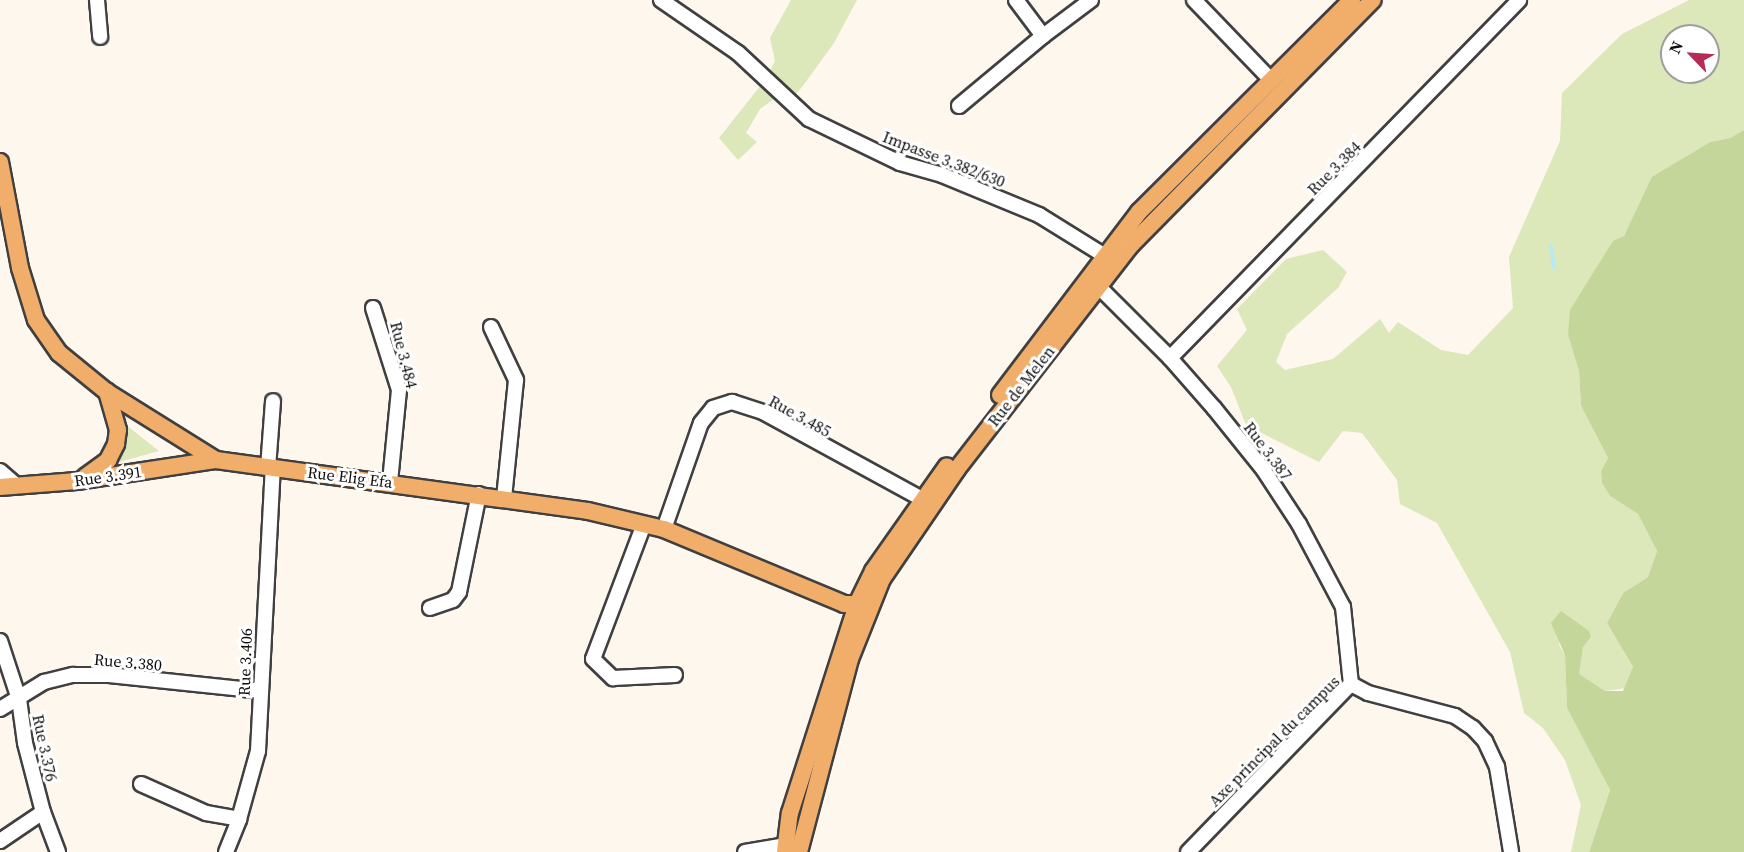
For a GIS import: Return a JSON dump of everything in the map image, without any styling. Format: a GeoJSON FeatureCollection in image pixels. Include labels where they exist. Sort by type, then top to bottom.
{"type":"FeatureCollection","features":[{"type":"Feature","properties":{"kind":"main road","name":"Rue de Melen"},"geometry":{"type":"LineString","coordinates":[[862,609],[957,469],[1094,282],[1105,256],[1139,212],[1352,0]]}},
{"type":"Feature","properties":{"kind":"main road","name":"Rue de Melen"},"geometry":{"type":"LineString","coordinates":[[790,850],[816,776],[873,571],[922,499],[1094,282],[1373,0]]}},
{"type":"Feature","properties":{"kind":"main road","name":"Rue Elig Efa"},"geometry":{"type":"LineString","coordinates":[[0,162],[20,268],[36,320],[58,353],[106,392],[216,460],[479,494],[645,524],[664,529],[844,604],[862,609]]}},
{"type":"Feature","properties":{"kind":"main road"},"geometry":{"type":"LineString","coordinates":[[77,481],[108,460],[116,444],[118,430],[106,392]]}},
{"type":"Feature","properties":{"kind":"main road","name":"Rue 3.391"},"geometry":{"type":"LineString","coordinates":[[8,486],[77,481],[216,460]]}},
{"type":"Feature","properties":{"kind":"street"},"geometry":{"type":"LineString","coordinates":[[97,0],[100,37]]}},
{"type":"Feature","properties":{"kind":"street","name":"Impasse 3.382/630"},"geometry":{"type":"LineString","coordinates":[[661,0],[738,53],[809,118],[900,163],[961,182],[1039,215],[1105,256]]}},
{"type":"Feature","properties":{"kind":"street"},"geometry":{"type":"LineString","coordinates":[[1016,0],[1043,36]]}},
{"type":"Feature","properties":{"kind":"street"},"geometry":{"type":"LineString","coordinates":[[959,106],[1043,36],[1091,0]]}},
{"type":"Feature","properties":{"kind":"street"},"geometry":{"type":"LineString","coordinates":[[1194,0],[1272,81]]}},
{"type":"Feature","properties":{"kind":"street","name":"Rue 3.384"},"geometry":{"type":"LineString","coordinates":[[1170,358],[1519,0]]}},
{"type":"Feature","properties":{"kind":"street","name":"Rue 3.387"},"geometry":{"type":"LineString","coordinates":[[1094,282],[1170,358],[1263,469],[1334,587],[1343,607],[1351,684]]}},
{"type":"Feature","properties":{"kind":"street","name":"Rue 3.484"},"geometry":{"type":"LineString","coordinates":[[373,308],[399,390],[390,482]]}},
{"type":"Feature","properties":{"kind":"street"},"geometry":{"type":"LineString","coordinates":[[491,327],[516,380],[504,498]]}},
{"type":"Feature","properties":{"kind":"street","name":"Rue 3.406"},"geometry":{"type":"LineString","coordinates":[[226,852],[239,819],[258,751],[273,401]]}},
{"type":"Feature","properties":{"kind":"street","name":"Rue 3.485"},"geometry":{"type":"LineString","coordinates":[[664,529],[701,423],[713,408],[732,402],[762,412],[922,499]]}},
{"type":"Feature","properties":{"kind":"street"},"geometry":{"type":"LineString","coordinates":[[0,471],[8,486]]}},
{"type":"Feature","properties":{"kind":"street"},"geometry":{"type":"LineString","coordinates":[[430,608],[453,600],[459,592],[479,494]]}},
{"type":"Feature","properties":{"kind":"street"},"geometry":{"type":"LineString","coordinates":[[645,524],[594,659],[613,678],[675,675]]}},
{"type":"Feature","properties":{"kind":"street","name":"Rue 3.376"},"geometry":{"type":"LineString","coordinates":[[0,640],[19,699],[25,743],[43,812],[58,852]]}},
{"type":"Feature","properties":{"kind":"street","name":"Rue 3.380"},"geometry":{"type":"LineString","coordinates":[[0,709],[44,682],[73,675],[109,675],[260,691]]}},
{"type":"Feature","properties":{"kind":"street","name":"Axe principal du campus"},"geometry":{"type":"LineString","coordinates":[[1188,852],[1351,684],[1368,693],[1455,716],[1473,728],[1485,741],[1497,767],[1511,852]]}},
{"type":"Feature","properties":{"kind":"street"},"geometry":{"type":"LineString","coordinates":[[141,784],[206,813],[239,819]]}},
{"type":"Feature","properties":{"kind":"street"},"geometry":{"type":"LineString","coordinates":[[0,841],[43,812]]}},
{"type":"Feature","properties":{"kind":"street"},"geometry":{"type":"LineString","coordinates":[[745,852],[790,850]]}},
{"type":"Feature","properties":{"kind":"green space"},"geometry":{"type":"Polygon","coordinates":[[[791,0],[857,0],[834,43],[802,87],[793,97],[782,93],[760,109],[746,133],[757,142],[738,160],[719,138],[765,80],[775,61],[770,38],[791,0]]]}},
{"type":"Feature","properties":{"kind":"green space"},"geometry":{"type":"Polygon","coordinates":[[[1689,0],[1744,0],[1744,130],[1730,138],[1710,142],[1690,154],[1636,214],[1568,335],[1579,371],[1581,406],[1608,458],[1601,471],[1602,483],[1610,496],[1638,514],[1657,551],[1648,577],[1623,593],[1607,623],[1633,667],[1627,688],[1605,691],[1578,674],[1583,647],[1591,637],[1568,616],[1559,645],[1565,655],[1567,708],[1610,790],[1589,852],[1571,852],[1581,805],[1565,760],[1543,728],[1524,713],[1510,652],[1437,523],[1400,504],[1397,480],[1362,433],[1343,431],[1319,462],[1246,425],[1231,387],[1217,366],[1247,330],[1237,309],[1286,259],[1323,250],[1347,272],[1338,288],[1287,334],[1276,362],[1285,370],[1333,359],[1380,319],[1389,333],[1398,322],[1441,350],[1468,355],[1513,308],[1509,257],[1560,141],[1562,93],[1622,34],[1689,0]]]}},
{"type":"Feature","properties":{"kind":"green space"},"geometry":{"type":"Polygon","coordinates":[[[1744,130],[1744,852],[1589,852],[1610,790],[1567,708],[1565,655],[1551,623],[1561,611],[1589,631],[1591,637],[1583,647],[1579,674],[1605,691],[1623,691],[1633,667],[1607,623],[1623,593],[1648,577],[1657,551],[1638,514],[1610,496],[1602,483],[1601,471],[1608,458],[1581,406],[1579,371],[1568,335],[1570,310],[1613,241],[1624,236],[1652,177],[1710,142],[1730,138],[1744,130]]]}},
{"type":"Feature","properties":{"kind":"green space"},"geometry":{"type":"Polygon","coordinates":[[[126,425],[159,451],[119,462],[126,425]]]}},
{"type":"Feature","properties":{"kind":"waterway"},"geometry":{"type":"LineString","coordinates":[[1551,246],[1554,268]]}}]}
